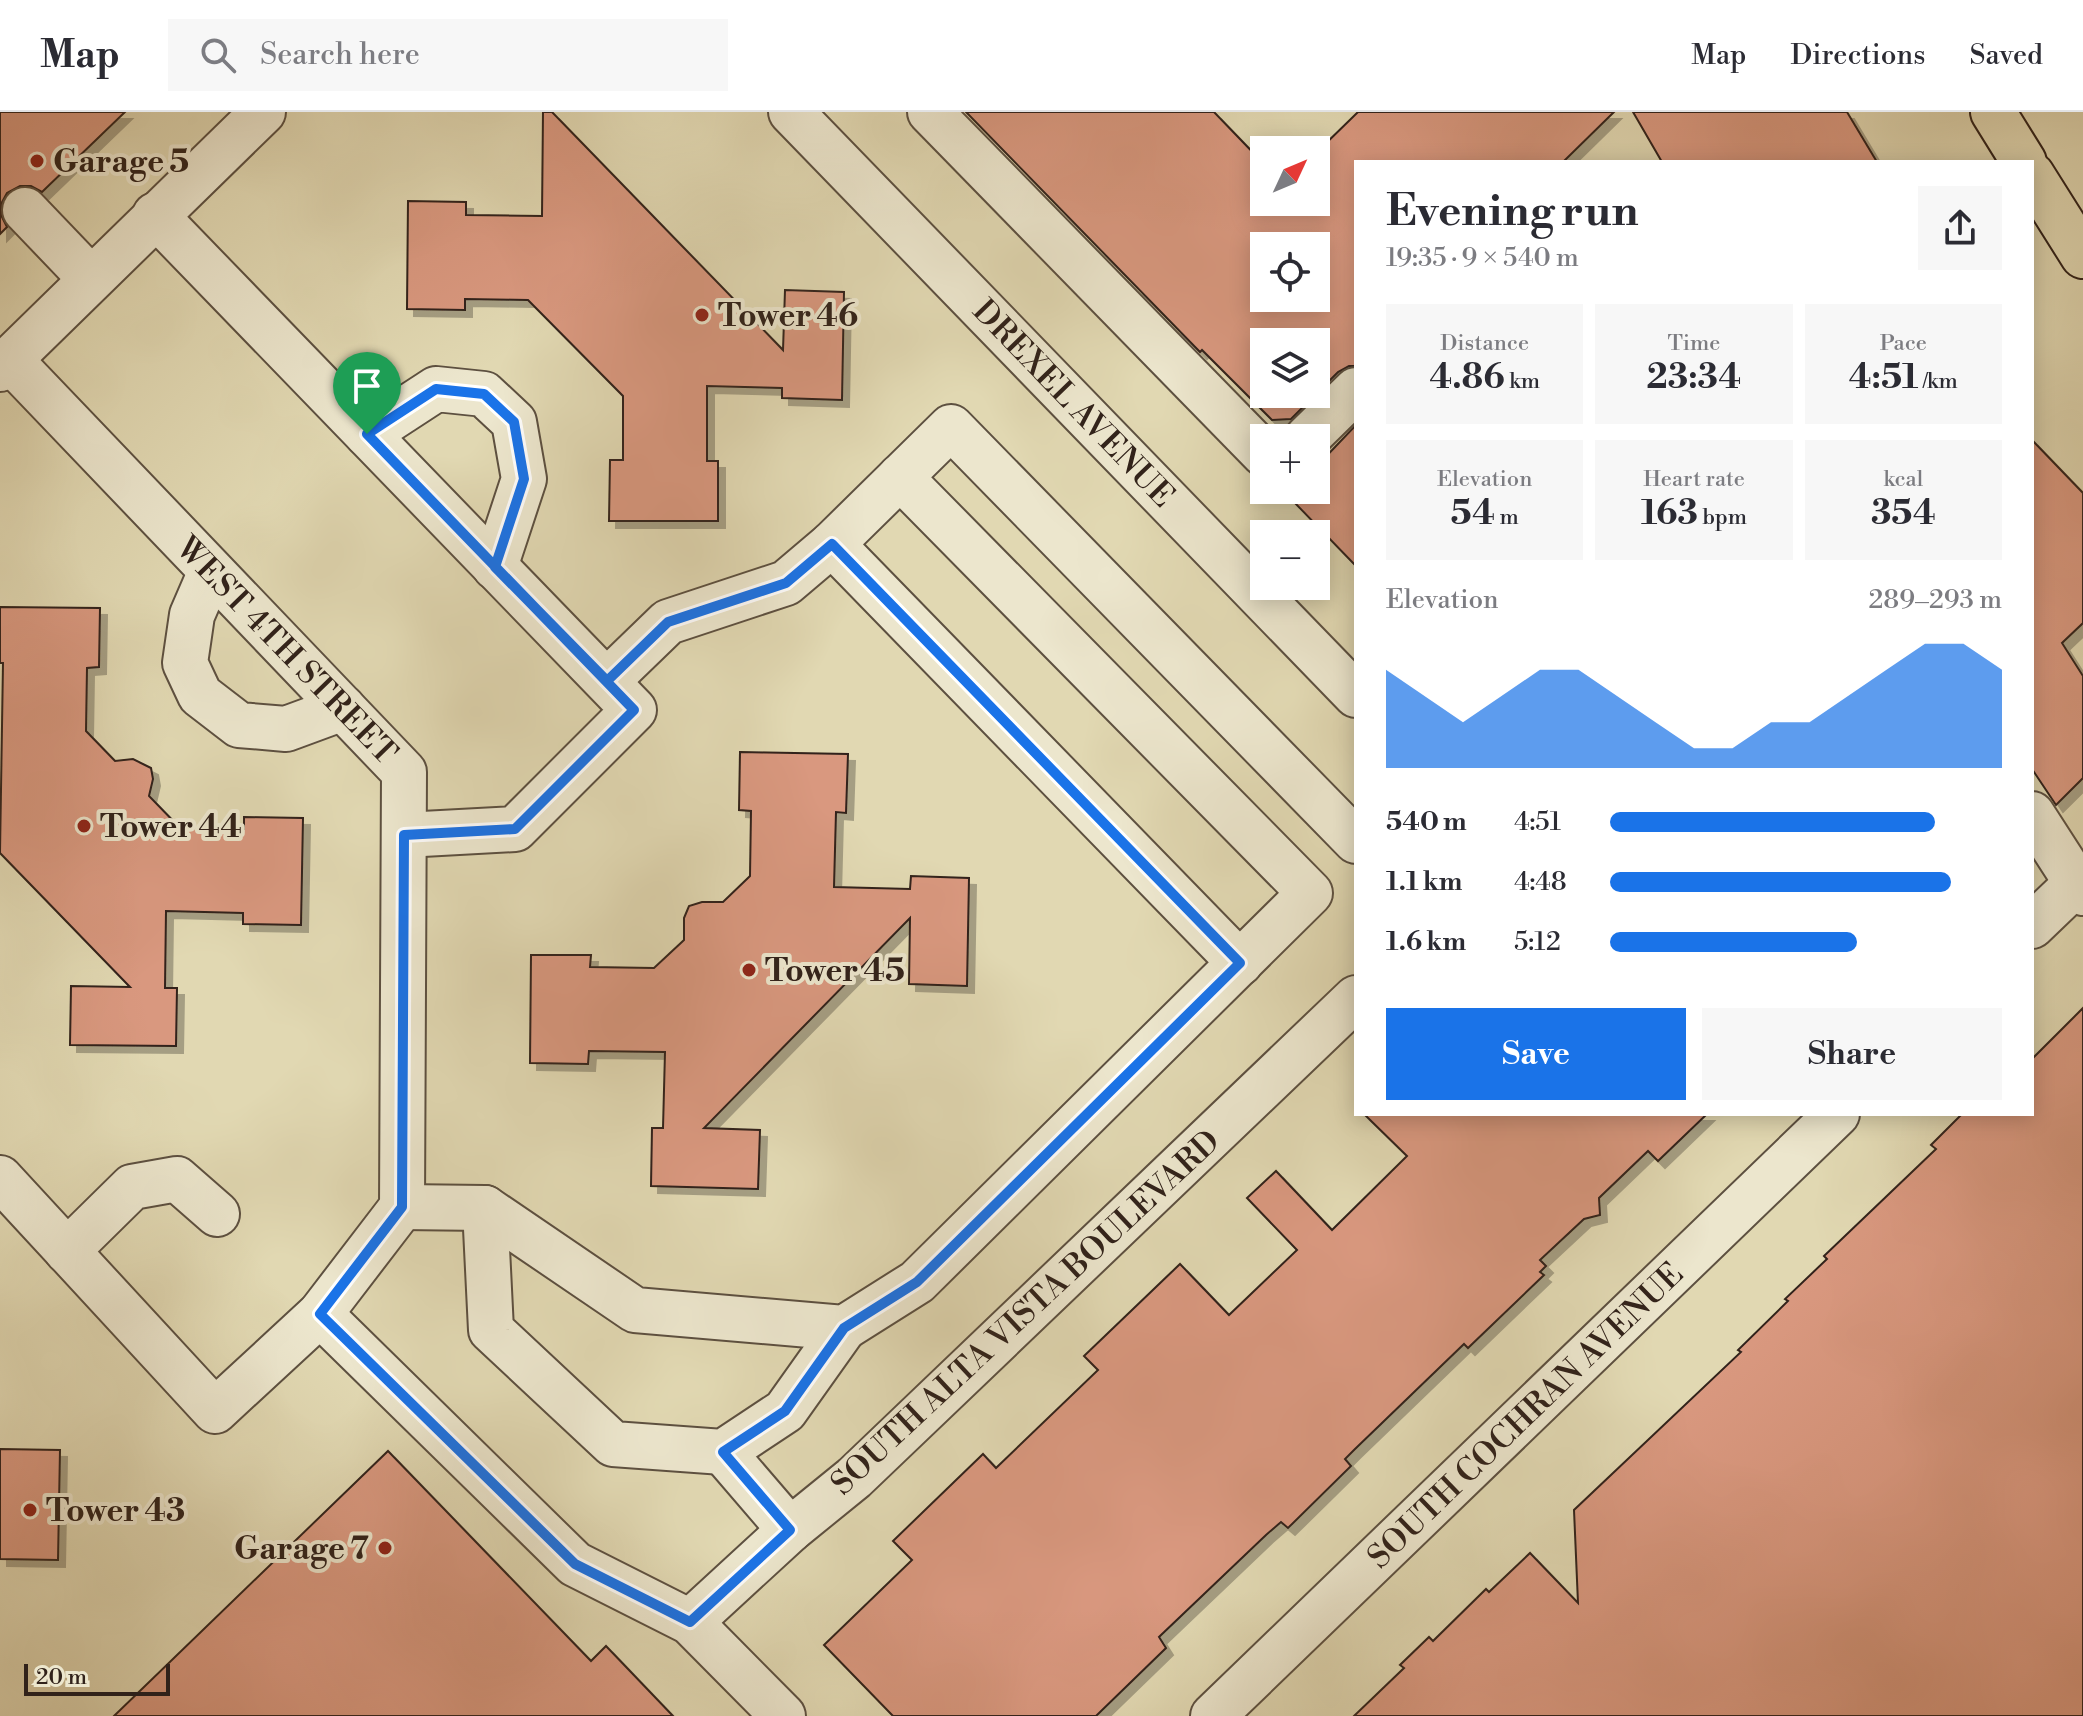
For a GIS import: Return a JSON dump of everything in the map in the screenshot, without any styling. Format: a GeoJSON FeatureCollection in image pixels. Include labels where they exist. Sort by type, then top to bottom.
{"type":"FeatureCollection","features":[{"type":"Feature","properties":{"kind":"main road"},"geometry":{"type":"LineString","coordinates":[[1993,112],[2023,160]]}},
{"type":"Feature","properties":{"kind":"main road"},"geometry":{"type":"LineString","coordinates":[[2034,178],[2083,256]]}},
{"type":"Feature","properties":{"kind":"street"},"geometry":{"type":"LineString","coordinates":[[5,364],[263,112]]}},
{"type":"Feature","properties":{"kind":"street","name":"DREXEL AVENUE"},"geometry":{"type":"LineString","coordinates":[[791,112],[1354,693]]}},
{"type":"Feature","properties":{"kind":"street"},"geometry":{"type":"LineString","coordinates":[[930,112],[1250,440]]}},
{"type":"Feature","properties":{"kind":"street"},"geometry":{"type":"LineString","coordinates":[[25,210],[91,279]]}},
{"type":"Feature","properties":{"kind":"street"},"geometry":{"type":"LineString","coordinates":[[155,215],[634,710],[515,829],[404,835]]}},
{"type":"Feature","properties":{"kind":"street","name":"WEST 4TH STREET"},"geometry":{"type":"LineString","coordinates":[[5,364],[211,571],[404,772],[402,1207]]}},
{"type":"Feature","properties":{"kind":"street"},"geometry":{"type":"LineString","coordinates":[[362,429],[436,389],[484,394],[514,422],[524,479],[495,567]]}},
{"type":"Feature","properties":{"kind":"street"},"geometry":{"type":"LineString","coordinates":[[1321,424],[1354,392]]}},
{"type":"Feature","properties":{"kind":"street"},"geometry":{"type":"LineString","coordinates":[[607,681],[668,622],[786,583],[832,544],[951,427],[1354,839]]}},
{"type":"Feature","properties":{"kind":"street"},"geometry":{"type":"LineString","coordinates":[[900,477],[1310,893]]}},
{"type":"Feature","properties":{"kind":"street"},"geometry":{"type":"LineString","coordinates":[[832,544],[1240,963]]}},
{"type":"Feature","properties":{"kind":"street"},"geometry":{"type":"LineString","coordinates":[[211,571],[192,615],[185,663],[200,695],[239,725],[286,729],[343,708]]}},
{"type":"Feature","properties":{"kind":"street"},"geometry":{"type":"LineString","coordinates":[[2034,817],[2081,884],[2034,924]]}},
{"type":"Feature","properties":{"kind":"street"},"geometry":{"type":"LineString","coordinates":[[485,1208],[491,1330],[613,1444],[723,1452],[785,1411],[844,1328],[917,1282],[1354,851]]}},
{"type":"Feature","properties":{"kind":"street","name":"SOUTH ALTA VISTA BOULEVARD"},"geometry":{"type":"LineString","coordinates":[[690,1622],[790,1530],[854,1478],[1354,1000]]}},
{"type":"Feature","properties":{"kind":"street","name":"SOUTH COCHRAN AVENUE"},"geometry":{"type":"LineString","coordinates":[[1213,1716],[1835,1116]]}},
{"type":"Feature","properties":{"kind":"street"},"geometry":{"type":"LineString","coordinates":[[67,1251],[132,1187],[177,1179],[217,1214]]}},
{"type":"Feature","properties":{"kind":"street"},"geometry":{"type":"LineString","coordinates":[[1,1180],[215,1411],[320,1314],[402,1207],[485,1208],[635,1310],[844,1328]]}},
{"type":"Feature","properties":{"kind":"street"},"geometry":{"type":"LineString","coordinates":[[320,1314],[575,1564],[690,1622],[783,1716]]}},
{"type":"Feature","properties":{"kind":"street"},"geometry":{"type":"LineString","coordinates":[[723,1452],[790,1530]]}},
{"type":"Feature","properties":{"kind":"building","name":"Garage 5"},"geometry":{"type":"Polygon","coordinates":[[[0,112],[125,112],[42,192],[31,186],[20,186],[7,193],[1,204],[1,215],[7,227],[0,234],[0,112]]]}},
{"type":"Feature","properties":{"kind":"building","name":"Tower 46"},"geometry":{"type":"Polygon","coordinates":[[[543,112],[552,112],[783,350],[785,290],[844,292],[842,400],[782,398],[782,388],[707,386],[707,461],[718,461],[718,521],[609,521],[610,460],[623,460],[623,396],[528,300],[465,299],[465,310],[407,309],[408,201],[466,202],[466,215],[542,216],[543,112]]]}},
{"type":"Feature","properties":{"kind":"building"},"geometry":{"type":"Polygon","coordinates":[[[966,112],[1214,112],[1250,149],[1250,216],[1330,216],[1330,139],[1358,112],[1614,112],[1565,160],[1354,160],[1354,366],[1338,372],[1330,380],[1330,328],[1250,328],[1250,398],[1202,350],[1200,352],[966,112]]]}},
{"type":"Feature","properties":{"kind":"building"},"geometry":{"type":"Polygon","coordinates":[[[1633,112],[1847,112],[1876,160],[1661,160],[1633,112]]]}},
{"type":"Feature","properties":{"kind":"building"},"geometry":{"type":"Polygon","coordinates":[[[1260,408],[1302,408],[1291,419],[1272,420],[1260,408]]]}},
{"type":"Feature","properties":{"kind":"building"},"geometry":{"type":"Polygon","coordinates":[[[1354,427],[1354,564],[1330,539],[1330,520],[1311,520],[1296,504],[1330,504],[1330,452],[1354,427]]]}},
{"type":"Feature","properties":{"kind":"building"},"geometry":{"type":"Polygon","coordinates":[[[2034,442],[2083,493],[2083,623],[2062,643],[2083,676],[2083,778],[2056,805],[2034,772],[2034,442]]]}},
{"type":"Feature","properties":{"kind":"building","name":"Tower 44"},"geometry":{"type":"Polygon","coordinates":[[[0,607],[100,608],[99,667],[87,668],[86,731],[115,761],[133,759],[151,768],[153,779],[149,796],[180,828],[244,829],[244,817],[303,818],[301,925],[243,924],[243,913],[166,911],[165,988],[177,988],[176,1046],[70,1045],[71,986],[130,987],[0,853],[3,663],[0,663],[0,607]]]}},
{"type":"Feature","properties":{"kind":"building","name":"Tower 45"},"geometry":{"type":"Polygon","coordinates":[[[740,752],[848,754],[846,813],[836,812],[834,887],[910,889],[911,876],[969,878],[967,986],[909,984],[910,918],[704,1128],[760,1130],[758,1189],[651,1186],[652,1128],[663,1128],[665,1052],[589,1051],[588,1064],[530,1063],[531,955],[591,955],[590,967],[654,968],[684,940],[684,918],[689,906],[702,902],[723,902],[750,876],[751,811],[739,810],[740,752]]]}},
{"type":"Feature","properties":{"kind":"building"},"geometry":{"type":"Polygon","coordinates":[[[2083,1008],[2083,1716],[1354,1716],[1404,1668],[1400,1665],[1429,1637],[1433,1641],[1486,1589],[1489,1592],[1530,1553],[1578,1603],[1574,1510],[1741,1352],[1738,1350],[1788,1301],[1785,1299],[1827,1259],[1824,1256],[1936,1149],[1931,1145],[1960,1116],[2034,1116],[2034,1057],[2083,1008]]]}},
{"type":"Feature","properties":{"kind":"building"},"geometry":{"type":"Polygon","coordinates":[[[1366,1116],[1705,1116],[1658,1161],[1648,1151],[1599,1198],[1600,1215],[1584,1219],[1540,1260],[1546,1266],[1540,1272],[1544,1275],[1468,1348],[1464,1344],[1354,1450],[1345,1459],[1351,1466],[1288,1528],[1281,1522],[1159,1637],[1166,1648],[1096,1716],[893,1716],[824,1645],[912,1560],[893,1541],[983,1454],[996,1468],[1098,1370],[1084,1356],[1180,1264],[1229,1315],[1297,1250],[1247,1198],[1276,1171],[1332,1230],[1407,1156],[1366,1116]]]}},
{"type":"Feature","properties":{"kind":"building","name":"Tower 43"},"geometry":{"type":"Polygon","coordinates":[[[0,1449],[60,1450],[58,1560],[0,1559],[0,1449]]]}},
{"type":"Feature","properties":{"kind":"building","name":"Garage 7"},"geometry":{"type":"Polygon","coordinates":[[[388,1451],[591,1661],[606,1646],[673,1716],[114,1716],[388,1451]]]}},
{"type":"Feature","properties":{"kind":"place","name":"Garage 5"},"geometry":{"type":"Point","coordinates":[37,161]}},
{"type":"Feature","properties":{"kind":"place","name":"Tower 46"},"geometry":{"type":"Point","coordinates":[702,315]}},
{"type":"Feature","properties":{"kind":"place","name":"Tower 44"},"geometry":{"type":"Point","coordinates":[84,826]}},
{"type":"Feature","properties":{"kind":"place","name":"Tower 45"},"geometry":{"type":"Point","coordinates":[749,970]}},
{"type":"Feature","properties":{"kind":"place","name":"Tower 43"},"geometry":{"type":"Point","coordinates":[30,1510]}},
{"type":"Feature","properties":{"kind":"place","name":"Garage 7"},"geometry":{"type":"Point","coordinates":[385,1548]}},
{"type":"Feature","properties":{"kind":"route"},"geometry":{"type":"LineString","coordinates":[[367,434],[436,389],[484,394],[514,422],[524,479],[495,567],[607,681],[668,622],[786,583],[832,544],[1240,963],[917,1282],[844,1328],[785,1411],[723,1452],[790,1530],[690,1622],[575,1564],[320,1314],[402,1207],[404,835],[515,829],[634,710],[495,567],[367,434]]}}]}
